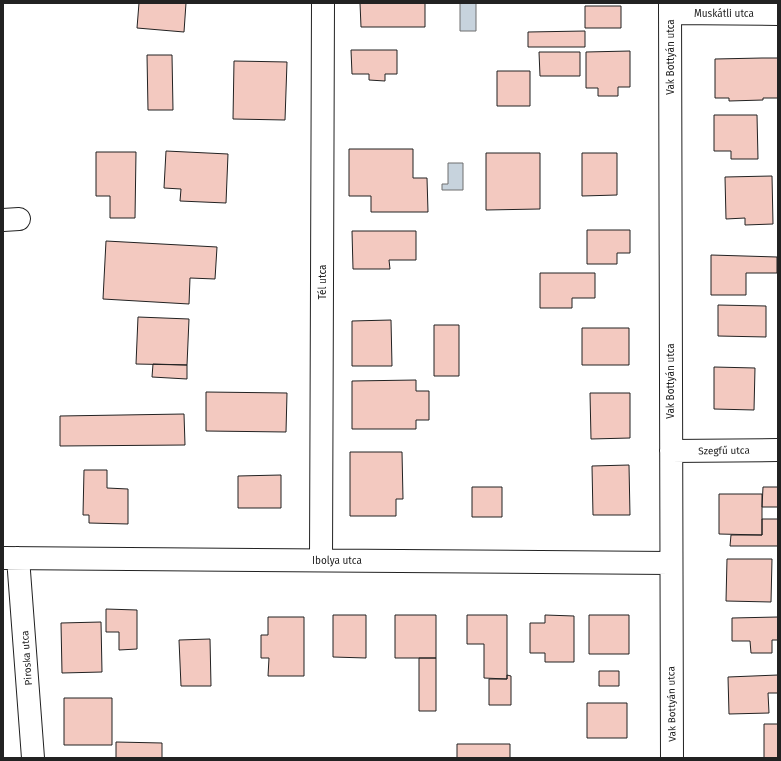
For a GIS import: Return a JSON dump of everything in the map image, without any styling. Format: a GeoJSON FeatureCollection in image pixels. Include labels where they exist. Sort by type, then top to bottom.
{"type":"FeatureCollection","features":[{"type":"Feature","properties":{"kind":"street","name":"Tél utca"},"geometry":{"type":"LineString","coordinates":[[321,560],[323,3]]}},
{"type":"Feature","properties":{"kind":"street","name":"Muskátli utca"},"geometry":{"type":"LineString","coordinates":[[670,8],[778,14]]}},
{"type":"Feature","properties":{"kind":"street","name":"Vak Bottyán utca"},"geometry":{"type":"LineString","coordinates":[[670,8],[670,563],[672,758]]}},
{"type":"Feature","properties":{"kind":"street","name":"Szegfű utca"},"geometry":{"type":"LineString","coordinates":[[671,451],[778,450]]}},
{"type":"Feature","properties":{"kind":"street","name":"Ibolya utca"},"geometry":{"type":"LineString","coordinates":[[11,558],[670,563]]}},
{"type":"Feature","properties":{"kind":"street","name":"Piroska utca"},"geometry":{"type":"LineString","coordinates":[[11,558],[33,758]]}},
{"type":"Feature","properties":{"kind":"shaded area"},"geometry":{"type":"Polygon","coordinates":[[[460,3],[476,3],[476,31],[460,31],[460,3]]]}},
{"type":"Feature","properties":{"kind":"shaded area"},"geometry":{"type":"Polygon","coordinates":[[[448,163],[463,163],[463,190],[442,190],[442,184],[448,184],[448,163]]]}},
{"type":"Feature","properties":{"kind":"building"},"geometry":{"type":"Polygon","coordinates":[[[139,3],[186,3],[184,32],[137,28],[139,3]]]}},
{"type":"Feature","properties":{"kind":"building"},"geometry":{"type":"Polygon","coordinates":[[[360,3],[425,3],[425,27],[361,27],[360,3]]]}},
{"type":"Feature","properties":{"kind":"building"},"geometry":{"type":"Polygon","coordinates":[[[585,6],[621,6],[621,28],[585,28],[585,6]]]}},
{"type":"Feature","properties":{"kind":"building"},"geometry":{"type":"Polygon","coordinates":[[[585,31],[585,47],[528,47],[528,32],[585,31]]]}},
{"type":"Feature","properties":{"kind":"building"},"geometry":{"type":"Polygon","coordinates":[[[351,50],[397,50],[397,74],[385,74],[385,81],[369,80],[369,74],[352,74],[351,50]]]}},
{"type":"Feature","properties":{"kind":"building"},"geometry":{"type":"Polygon","coordinates":[[[630,51],[630,87],[618,87],[618,96],[598,96],[598,88],[586,88],[586,52],[630,51]]]}},
{"type":"Feature","properties":{"kind":"building"},"geometry":{"type":"Polygon","coordinates":[[[539,52],[580,52],[580,76],[540,76],[539,52]]]}},
{"type":"Feature","properties":{"kind":"building"},"geometry":{"type":"Polygon","coordinates":[[[147,55],[172,55],[173,110],[148,110],[147,55]]]}},
{"type":"Feature","properties":{"kind":"building"},"geometry":{"type":"Polygon","coordinates":[[[778,58],[778,98],[729,101],[729,98],[715,98],[715,59],[778,58]]]}},
{"type":"Feature","properties":{"kind":"building"},"geometry":{"type":"Polygon","coordinates":[[[234,61],[287,62],[285,120],[233,119],[234,61]]]}},
{"type":"Feature","properties":{"kind":"building"},"geometry":{"type":"Polygon","coordinates":[[[497,71],[530,71],[530,106],[497,106],[497,71]]]}},
{"type":"Feature","properties":{"kind":"building"},"geometry":{"type":"Polygon","coordinates":[[[714,115],[757,115],[758,159],[731,159],[731,151],[714,151],[714,115]]]}},
{"type":"Feature","properties":{"kind":"building"},"geometry":{"type":"Polygon","coordinates":[[[349,149],[413,149],[413,178],[427,178],[428,212],[371,212],[371,196],[349,196],[349,149]]]}},
{"type":"Feature","properties":{"kind":"building"},"geometry":{"type":"Polygon","coordinates":[[[166,151],[228,154],[226,203],[180,201],[181,189],[164,188],[166,151]]]}},
{"type":"Feature","properties":{"kind":"building"},"geometry":{"type":"Polygon","coordinates":[[[96,152],[136,152],[135,218],[110,218],[110,196],[96,196],[96,152]]]}},
{"type":"Feature","properties":{"kind":"building"},"geometry":{"type":"Polygon","coordinates":[[[486,153],[540,153],[540,209],[486,210],[486,153]]]}},
{"type":"Feature","properties":{"kind":"building"},"geometry":{"type":"Polygon","coordinates":[[[582,153],[617,153],[617,195],[582,196],[582,153]]]}},
{"type":"Feature","properties":{"kind":"building"},"geometry":{"type":"Polygon","coordinates":[[[772,176],[773,224],[745,225],[745,218],[726,219],[725,177],[772,176]]]}},
{"type":"Feature","properties":{"kind":"building"},"geometry":{"type":"Polygon","coordinates":[[[587,230],[630,230],[630,253],[617,253],[617,264],[587,264],[587,230]]]}},
{"type":"Feature","properties":{"kind":"building"},"geometry":{"type":"Polygon","coordinates":[[[352,231],[416,231],[416,260],[389,260],[390,269],[353,269],[352,231]]]}},
{"type":"Feature","properties":{"kind":"building"},"geometry":{"type":"Polygon","coordinates":[[[106,241],[217,247],[215,279],[190,278],[189,304],[103,299],[106,241]]]}},
{"type":"Feature","properties":{"kind":"building"},"geometry":{"type":"Polygon","coordinates":[[[711,255],[777,257],[777,273],[746,273],[746,295],[711,295],[711,255]]]}},
{"type":"Feature","properties":{"kind":"building"},"geometry":{"type":"Polygon","coordinates":[[[540,273],[595,273],[595,298],[572,298],[572,308],[540,308],[540,273]]]}},
{"type":"Feature","properties":{"kind":"building"},"geometry":{"type":"Polygon","coordinates":[[[718,305],[766,306],[766,337],[718,336],[718,305]]]}},
{"type":"Feature","properties":{"kind":"building"},"geometry":{"type":"Polygon","coordinates":[[[138,317],[189,319],[187,365],[136,364],[138,317]]]}},
{"type":"Feature","properties":{"kind":"building"},"geometry":{"type":"Polygon","coordinates":[[[391,320],[392,366],[352,366],[352,321],[391,320]]]}},
{"type":"Feature","properties":{"kind":"building"},"geometry":{"type":"Polygon","coordinates":[[[434,325],[459,325],[459,376],[434,376],[434,325]]]}},
{"type":"Feature","properties":{"kind":"building"},"geometry":{"type":"Polygon","coordinates":[[[582,328],[629,328],[629,365],[582,365],[582,328]]]}},
{"type":"Feature","properties":{"kind":"building"},"geometry":{"type":"Polygon","coordinates":[[[153,364],[187,365],[187,379],[152,377],[153,364]]]}},
{"type":"Feature","properties":{"kind":"building"},"geometry":{"type":"Polygon","coordinates":[[[714,367],[755,368],[754,410],[714,409],[714,367]]]}},
{"type":"Feature","properties":{"kind":"building"},"geometry":{"type":"Polygon","coordinates":[[[416,380],[416,391],[429,391],[429,420],[416,420],[416,429],[352,429],[352,381],[416,380]]]}},
{"type":"Feature","properties":{"kind":"building"},"geometry":{"type":"Polygon","coordinates":[[[206,392],[287,393],[286,432],[206,431],[206,392]]]}},
{"type":"Feature","properties":{"kind":"building"},"geometry":{"type":"Polygon","coordinates":[[[590,393],[630,393],[630,438],[591,439],[590,393]]]}},
{"type":"Feature","properties":{"kind":"building"},"geometry":{"type":"Polygon","coordinates":[[[184,414],[185,445],[60,446],[60,416],[184,414]]]}},
{"type":"Feature","properties":{"kind":"building"},"geometry":{"type":"Polygon","coordinates":[[[350,452],[402,452],[403,499],[396,499],[396,516],[350,516],[350,452]]]}},
{"type":"Feature","properties":{"kind":"building"},"geometry":{"type":"Polygon","coordinates":[[[629,465],[630,515],[593,515],[592,466],[629,465]]]}},
{"type":"Feature","properties":{"kind":"building"},"geometry":{"type":"Polygon","coordinates":[[[84,470],[107,470],[107,488],[128,489],[128,524],[89,523],[89,515],[83,515],[84,470]]]}},
{"type":"Feature","properties":{"kind":"building"},"geometry":{"type":"Polygon","coordinates":[[[281,475],[281,508],[238,508],[238,476],[281,475]]]}},
{"type":"Feature","properties":{"kind":"building"},"geometry":{"type":"Polygon","coordinates":[[[472,487],[502,487],[502,517],[472,517],[472,487]]]}},
{"type":"Feature","properties":{"kind":"building"},"geometry":{"type":"Polygon","coordinates":[[[763,487],[778,487],[778,507],[762,507],[763,487]]]}},
{"type":"Feature","properties":{"kind":"building"},"geometry":{"type":"Polygon","coordinates":[[[719,494],[762,494],[762,535],[719,534],[719,494]]]}},
{"type":"Feature","properties":{"kind":"building"},"geometry":{"type":"Polygon","coordinates":[[[762,519],[778,519],[778,546],[730,546],[731,535],[762,535],[762,519]]]}},
{"type":"Feature","properties":{"kind":"building"},"geometry":{"type":"Polygon","coordinates":[[[727,559],[772,559],[771,602],[726,601],[727,559]]]}},
{"type":"Feature","properties":{"kind":"building"},"geometry":{"type":"Polygon","coordinates":[[[106,609],[137,610],[137,649],[119,650],[119,632],[106,632],[106,609]]]}},
{"type":"Feature","properties":{"kind":"building"},"geometry":{"type":"Polygon","coordinates":[[[333,615],[366,615],[366,658],[333,657],[333,615]]]}},
{"type":"Feature","properties":{"kind":"building"},"geometry":{"type":"Polygon","coordinates":[[[395,615],[436,615],[436,658],[395,658],[395,615]]]}},
{"type":"Feature","properties":{"kind":"building"},"geometry":{"type":"Polygon","coordinates":[[[467,615],[507,615],[507,679],[484,678],[484,644],[467,644],[467,615]]]}},
{"type":"Feature","properties":{"kind":"building"},"geometry":{"type":"Polygon","coordinates":[[[545,615],[574,616],[574,662],[545,662],[545,653],[530,653],[530,623],[545,623],[545,615]]]}},
{"type":"Feature","properties":{"kind":"building"},"geometry":{"type":"Polygon","coordinates":[[[589,615],[629,615],[629,654],[589,654],[589,615]]]}},
{"type":"Feature","properties":{"kind":"building"},"geometry":{"type":"Polygon","coordinates":[[[268,617],[304,617],[304,676],[268,676],[269,658],[261,658],[261,635],[268,635],[268,617]]]}},
{"type":"Feature","properties":{"kind":"building"},"geometry":{"type":"Polygon","coordinates":[[[778,617],[778,640],[772,640],[772,653],[751,653],[750,641],[732,641],[732,618],[778,617]]]}},
{"type":"Feature","properties":{"kind":"building"},"geometry":{"type":"Polygon","coordinates":[[[101,622],[102,672],[62,673],[61,623],[101,622]]]}},
{"type":"Feature","properties":{"kind":"building"},"geometry":{"type":"Polygon","coordinates":[[[210,639],[211,686],[181,686],[179,640],[210,639]]]}},
{"type":"Feature","properties":{"kind":"building"},"geometry":{"type":"Polygon","coordinates":[[[419,658],[436,658],[436,711],[419,711],[419,658]]]}},
{"type":"Feature","properties":{"kind":"building"},"geometry":{"type":"Polygon","coordinates":[[[599,671],[619,671],[619,686],[599,686],[599,671]]]}},
{"type":"Feature","properties":{"kind":"building"},"geometry":{"type":"Polygon","coordinates":[[[507,675],[511,676],[511,705],[489,705],[489,679],[507,679],[507,675]]]}},
{"type":"Feature","properties":{"kind":"building"},"geometry":{"type":"Polygon","coordinates":[[[778,675],[778,693],[768,693],[769,713],[729,714],[728,677],[778,675]]]}},
{"type":"Feature","properties":{"kind":"building"},"geometry":{"type":"Polygon","coordinates":[[[64,698],[112,698],[112,745],[64,745],[64,698]]]}},
{"type":"Feature","properties":{"kind":"building"},"geometry":{"type":"Polygon","coordinates":[[[587,703],[627,703],[627,738],[587,738],[587,703]]]}},
{"type":"Feature","properties":{"kind":"building"},"geometry":{"type":"Polygon","coordinates":[[[764,724],[778,724],[778,758],[764,758],[764,724]]]}},
{"type":"Feature","properties":{"kind":"building"},"geometry":{"type":"Polygon","coordinates":[[[116,742],[162,743],[162,758],[116,758],[116,742]]]}},
{"type":"Feature","properties":{"kind":"building"},"geometry":{"type":"Polygon","coordinates":[[[457,744],[510,744],[510,758],[457,758],[457,744]]]}}]}
